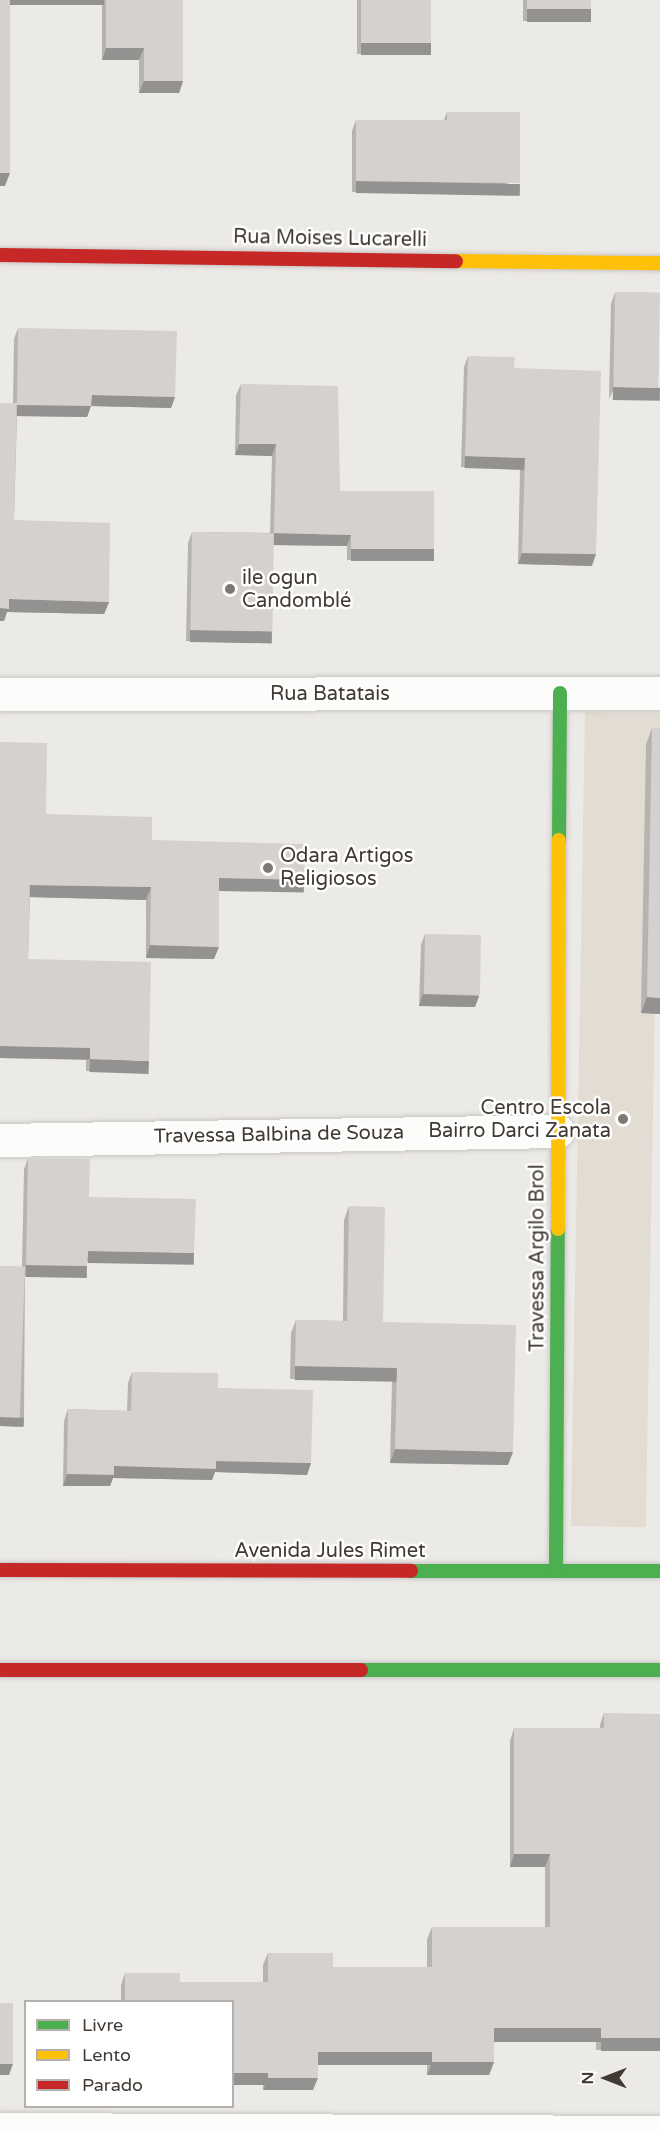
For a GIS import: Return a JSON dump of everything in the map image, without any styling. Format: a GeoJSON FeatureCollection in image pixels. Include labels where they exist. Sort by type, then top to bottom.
{"type":"FeatureCollection","features":[{"type":"Feature","properties":{"kind":"street","name":"Rua Moises Lucarelli"},"geometry":{"type":"LineString","coordinates":[[0,255],[660,263]]}},
{"type":"Feature","properties":{"kind":"street","name":"Travessa Argilo Brol"},"geometry":{"type":"LineString","coordinates":[[556,1571],[560,693]]}},
{"type":"Feature","properties":{"kind":"street","name":"Rua Batatais"},"geometry":{"type":"LineString","coordinates":[[0,694],[660,693]]}},
{"type":"Feature","properties":{"kind":"street","name":"Travessa Balbina de Souza"},"geometry":{"type":"LineString","coordinates":[[0,1140],[558,1131]]}},
{"type":"Feature","properties":{"kind":"street","name":"Avenida Jules Rimet"},"geometry":{"type":"LineString","coordinates":[[0,1570],[660,1571]]}},
{"type":"Feature","properties":{"kind":"street"},"geometry":{"type":"LineString","coordinates":[[0,1670],[660,1670]]}},
{"type":"Feature","properties":{"kind":"street"},"geometry":{"type":"LineString","coordinates":[[0,2129],[660,2132]]}},
{"type":"Feature","properties":{"kind":"shaded area","name":"Centro Escola Bairro Darci Zanata"},"geometry":{"type":"Polygon","coordinates":[[[585,712],[660,713],[646,1527],[571,1526],[585,712]]]}},
{"type":"Feature","properties":{"kind":"building"},"geometry":{"type":"Polygon","coordinates":[[[0,0],[10,0],[10,173],[0,173],[0,0]]]}},
{"type":"Feature","properties":{"kind":"building"},"geometry":{"type":"Polygon","coordinates":[[[106,0],[183,0],[183,81],[144,81],[144,48],[106,48],[106,0]]]}},
{"type":"Feature","properties":{"kind":"building"},"geometry":{"type":"Polygon","coordinates":[[[361,0],[431,0],[431,43],[361,43],[361,0]]]}},
{"type":"Feature","properties":{"kind":"building"},"geometry":{"type":"Polygon","coordinates":[[[527,0],[591,0],[591,9],[527,9],[527,0]]]}},
{"type":"Feature","properties":{"kind":"building"},"geometry":{"type":"Polygon","coordinates":[[[447,112],[520,112],[520,183],[356,181],[356,120],[447,120],[447,112]]]}},
{"type":"Feature","properties":{"kind":"building"},"geometry":{"type":"Polygon","coordinates":[[[615,292],[660,293],[658,388],[613,387],[615,292]]]}},
{"type":"Feature","properties":{"kind":"building"},"geometry":{"type":"Polygon","coordinates":[[[18,328],[177,331],[175,397],[92,395],[91,406],[17,405],[18,328]]]}},
{"type":"Feature","properties":{"kind":"building"},"geometry":{"type":"Polygon","coordinates":[[[468,356],[515,357],[514,368],[601,371],[596,554],[522,553],[525,458],[465,456],[468,356]]]}},
{"type":"Feature","properties":{"kind":"building"},"geometry":{"type":"Polygon","coordinates":[[[241,384],[338,386],[340,491],[434,491],[434,549],[351,549],[351,535],[274,533],[276,444],[239,444],[241,384]]]}},
{"type":"Feature","properties":{"kind":"building"},"geometry":{"type":"Polygon","coordinates":[[[0,403],[17,403],[14,520],[110,523],[109,602],[9,599],[9,609],[0,608],[0,403]]]}},
{"type":"Feature","properties":{"kind":"building"},"geometry":{"type":"Polygon","coordinates":[[[192,532],[274,533],[272,631],[190,630],[192,532]]]}},
{"type":"Feature","properties":{"kind":"building"},"geometry":{"type":"Polygon","coordinates":[[[652,728],[660,728],[660,998],[647,997],[652,728]]]}},
{"type":"Feature","properties":{"kind":"building"},"geometry":{"type":"Polygon","coordinates":[[[0,742],[47,743],[46,814],[152,817],[152,840],[305,844],[304,880],[219,878],[219,947],[150,945],[151,887],[30,885],[28,959],[151,962],[149,1061],[90,1059],[90,1048],[0,1046],[0,742]]]}},
{"type":"Feature","properties":{"kind":"building"},"geometry":{"type":"Polygon","coordinates":[[[425,934],[481,935],[480,995],[424,994],[425,934]]]}},
{"type":"Feature","properties":{"kind":"building"},"geometry":{"type":"Polygon","coordinates":[[[28,1158],[90,1159],[89,1197],[196,1199],[194,1253],[88,1251],[87,1266],[26,1265],[28,1158]]]}},
{"type":"Feature","properties":{"kind":"building"},"geometry":{"type":"Polygon","coordinates":[[[349,1206],[385,1207],[383,1322],[516,1325],[513,1452],[395,1449],[397,1368],[295,1366],[296,1320],[347,1321],[349,1206]]]}},
{"type":"Feature","properties":{"kind":"building"},"geometry":{"type":"Polygon","coordinates":[[[0,1266],[25,1267],[20,1418],[0,1417],[0,1266]]]}},
{"type":"Feature","properties":{"kind":"building"},"geometry":{"type":"Polygon","coordinates":[[[132,1372],[218,1373],[218,1388],[313,1390],[311,1463],[216,1461],[216,1469],[114,1466],[114,1475],[67,1474],[68,1409],[131,1411],[132,1372]]]}},
{"type":"Feature","properties":{"kind":"building"},"geometry":{"type":"Polygon","coordinates":[[[604,1713],[660,1714],[660,2038],[601,2038],[601,2028],[494,2028],[494,2062],[432,2062],[432,2052],[318,2052],[318,2078],[268,2078],[268,2073],[234,2073],[234,2000],[125,2000],[125,1973],[180,1973],[180,1982],[268,1982],[268,1953],[333,1953],[333,1967],[432,1967],[432,1927],[550,1927],[550,1854],[514,1854],[514,1728],[604,1728],[604,1713]]]}},
{"type":"Feature","properties":{"kind":"building"},"geometry":{"type":"Polygon","coordinates":[[[0,2003],[13,2003],[13,2064],[0,2064],[0,2003]]]}},
{"type":"Feature","properties":{"kind":"traffic: fast"},"geometry":{"type":"LineString","coordinates":[[559,840],[560,693]]}},
{"type":"Feature","properties":{"kind":"traffic: fast"},"geometry":{"type":"LineString","coordinates":[[556,1571],[558,1229]]}},
{"type":"Feature","properties":{"kind":"traffic: fast"},"geometry":{"type":"LineString","coordinates":[[411,1571],[660,1571]]}},
{"type":"Feature","properties":{"kind":"traffic: fast"},"geometry":{"type":"LineString","coordinates":[[361,1670],[660,1670]]}},
{"type":"Feature","properties":{"kind":"traffic: slow"},"geometry":{"type":"LineString","coordinates":[[456,261],[660,263]]}},
{"type":"Feature","properties":{"kind":"traffic: slow"},"geometry":{"type":"LineString","coordinates":[[558,1229],[559,840]]}},
{"type":"Feature","properties":{"kind":"traffic: jam"},"geometry":{"type":"LineString","coordinates":[[0,255],[456,261]]}},
{"type":"Feature","properties":{"kind":"traffic: jam"},"geometry":{"type":"LineString","coordinates":[[0,1570],[411,1571]]}},
{"type":"Feature","properties":{"kind":"traffic: jam"},"geometry":{"type":"LineString","coordinates":[[0,1670],[361,1670]]}},
{"type":"Feature","properties":{"kind":"place","name":"ile ogun Candomblé"},"geometry":{"type":"Point","coordinates":[230,589]}},
{"type":"Feature","properties":{"kind":"place","name":"Odara Artigos Religiosos"},"geometry":{"type":"Point","coordinates":[268,868]}},
{"type":"Feature","properties":{"kind":"place","name":"Centro Escola Bairro Darci Zanata"},"geometry":{"type":"Point","coordinates":[623,1119]}}]}
